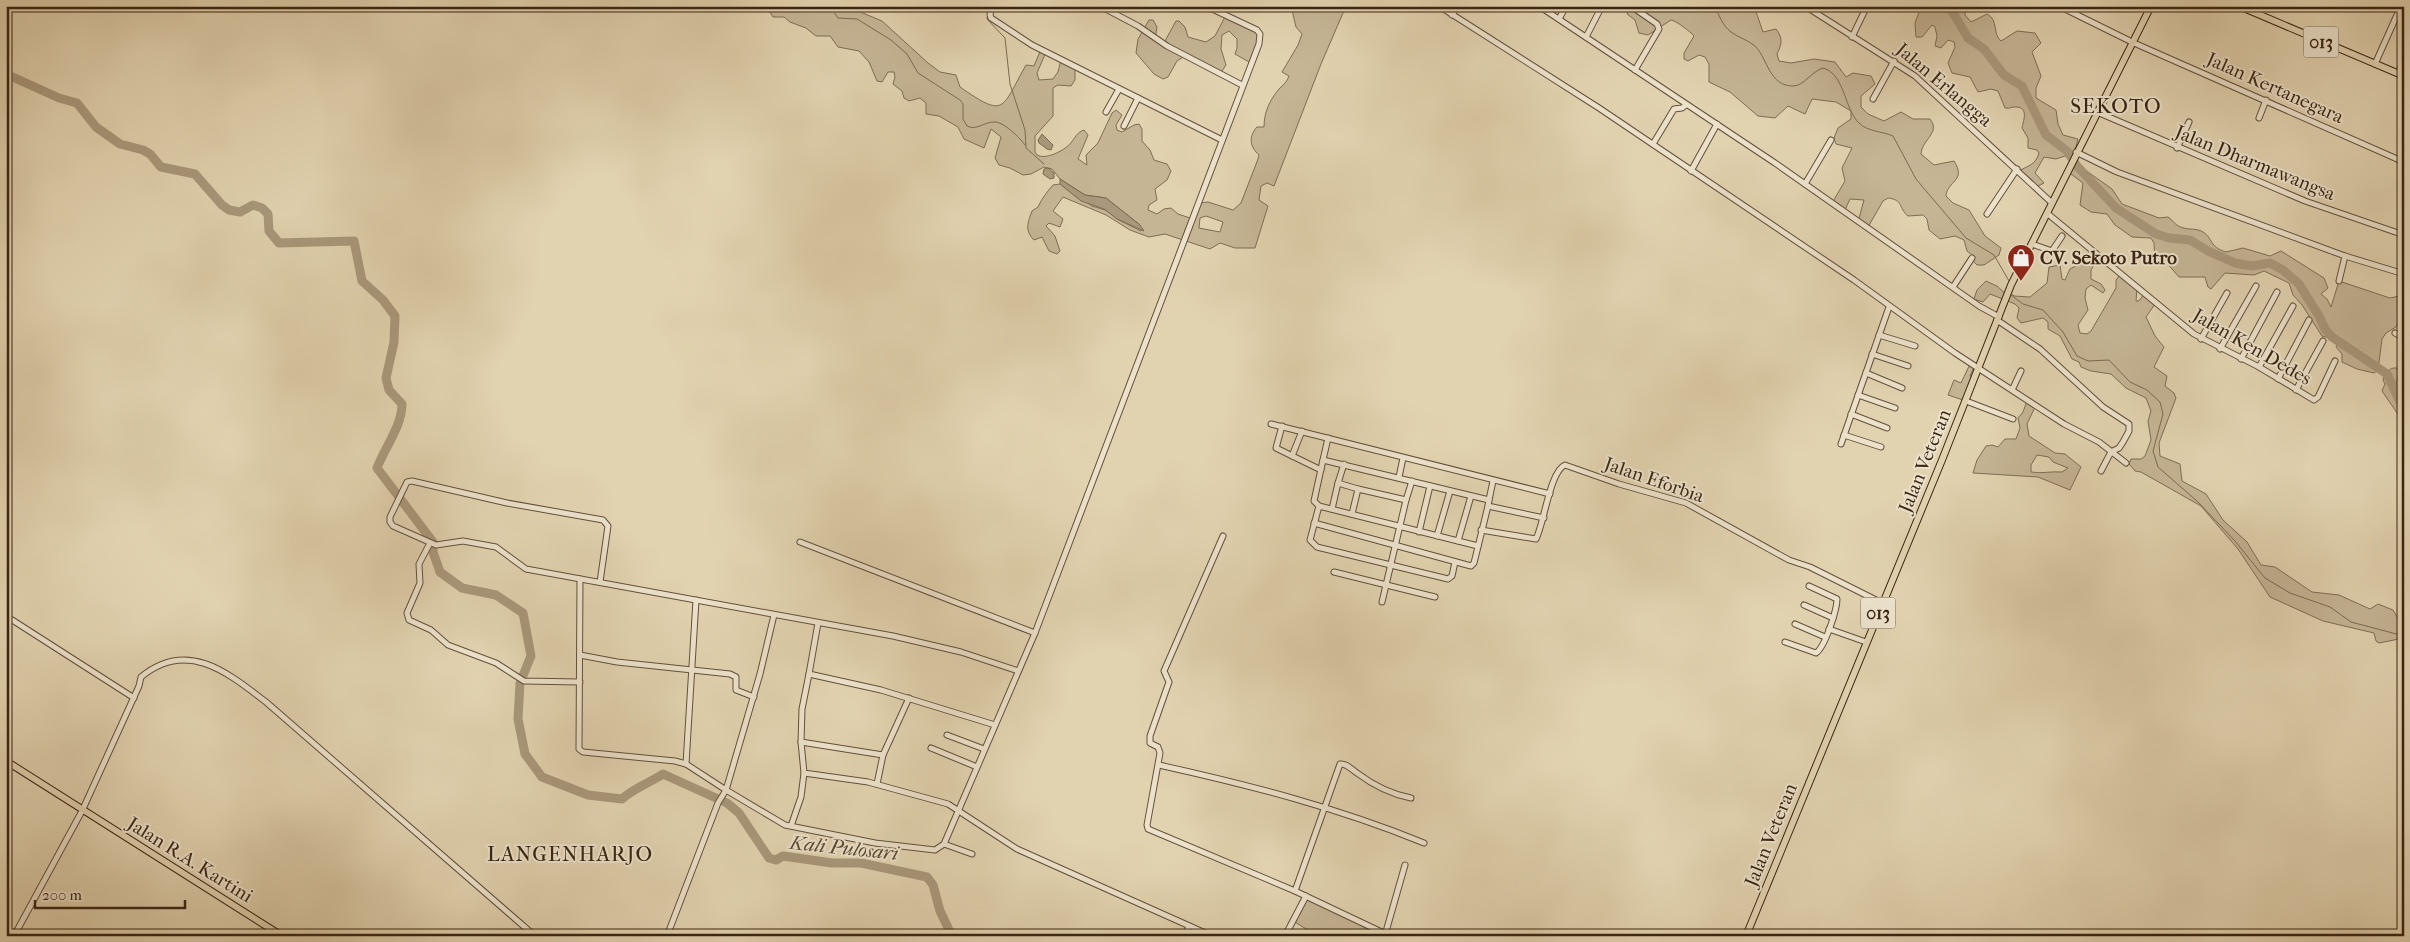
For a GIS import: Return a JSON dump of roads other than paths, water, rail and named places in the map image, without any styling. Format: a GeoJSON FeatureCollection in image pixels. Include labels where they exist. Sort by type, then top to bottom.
{"type":"FeatureCollection","features":[{"type":"Feature","properties":{"kind":"main road","name":"Jalan Veteran"},"geometry":{"type":"LineString","coordinates":[[1746,936],[1966,401],[2010,288],[2048,214],[2096,112],[2134,43],[2151,6]]}},
{"type":"Feature","properties":{"kind":"main road","name":"013"},"geometry":{"type":"LineString","coordinates":[[2239,6],[2401,75]]}},
{"type":"Feature","properties":{"kind":"main road","name":"Jalan R.A. Kartini"},"geometry":{"type":"LineString","coordinates":[[6,761],[282,936]]}},
{"type":"Feature","properties":{"kind":"street"},"geometry":{"type":"LineString","coordinates":[[992,6],[990,17],[1032,45],[1222,140]]}},
{"type":"Feature","properties":{"kind":"street"},"geometry":{"type":"LineString","coordinates":[[1100,6],[1138,26],[1162,43],[1242,85]]}},
{"type":"Feature","properties":{"kind":"street"},"geometry":{"type":"LineString","coordinates":[[580,579],[578,746],[581,751],[675,761],[686,764],[726,790],[791,826],[875,842],[929,849],[940,848],[944,844],[1034,633],[1259,44],[1260,34],[1251,27],[1206,6]]}},
{"type":"Feature","properties":{"kind":"street"},"geometry":{"type":"LineString","coordinates":[[1439,6],[1653,144],[1854,280],[1889,307],[1979,368],[2013,388],[2064,424],[2089,436],[2126,462]]}},
{"type":"Feature","properties":{"kind":"street"},"geometry":{"type":"LineString","coordinates":[[1452,15],[1457,6]]}},
{"type":"Feature","properties":{"kind":"street"},"geometry":{"type":"LineString","coordinates":[[1539,6],[1686,105],[1718,124],[2035,344],[2078,382],[2102,407],[2129,424],[2129,431],[2119,448],[2111,452],[2101,471]]}},
{"type":"Feature","properties":{"kind":"street"},"geometry":{"type":"LineString","coordinates":[[1559,19],[1566,6]]}},
{"type":"Feature","properties":{"kind":"street"},"geometry":{"type":"LineString","coordinates":[[1586,37],[1602,6]]}},
{"type":"Feature","properties":{"kind":"street"},"geometry":{"type":"LineString","coordinates":[[1631,6],[1657,24],[1658,29],[1635,70]]}},
{"type":"Feature","properties":{"kind":"street","name":"Jalan Erlangga"},"geometry":{"type":"LineString","coordinates":[[1804,6],[1894,61],[1932,91],[2052,203]]}},
{"type":"Feature","properties":{"kind":"street"},"geometry":{"type":"LineString","coordinates":[[1852,37],[1867,6]]}},
{"type":"Feature","properties":{"kind":"street","name":"Jalan Kertanegara"},"geometry":{"type":"LineString","coordinates":[[2059,6],[2134,43],[2404,162]]}},
{"type":"Feature","properties":{"kind":"street"},"geometry":{"type":"LineString","coordinates":[[2375,64],[2401,6]]}},
{"type":"Feature","properties":{"kind":"street"},"geometry":{"type":"LineString","coordinates":[[1873,99],[1894,61]]}},
{"type":"Feature","properties":{"kind":"street"},"geometry":{"type":"LineString","coordinates":[[2401,75],[2404,61]]}},
{"type":"Feature","properties":{"kind":"street"},"geometry":{"type":"LineString","coordinates":[[1106,112],[1119,89]]}},
{"type":"Feature","properties":{"kind":"street"},"geometry":{"type":"LineString","coordinates":[[1124,126],[1138,98]]}},
{"type":"Feature","properties":{"kind":"street"},"geometry":{"type":"LineString","coordinates":[[2259,118],[2266,100]]}},
{"type":"Feature","properties":{"kind":"street"},"geometry":{"type":"LineString","coordinates":[[1653,144],[1674,109],[1682,108],[1686,105]]}},
{"type":"Feature","properties":{"kind":"street","name":"Jalan Dharmawangsa"},"geometry":{"type":"LineString","coordinates":[[2096,112],[2305,201],[2404,235]]}},
{"type":"Feature","properties":{"kind":"street"},"geometry":{"type":"LineString","coordinates":[[2177,148],[2189,122]]}},
{"type":"Feature","properties":{"kind":"street"},"geometry":{"type":"LineString","coordinates":[[1691,171],[1718,124]]}},
{"type":"Feature","properties":{"kind":"street"},"geometry":{"type":"LineString","coordinates":[[1805,184],[1830,140]]}},
{"type":"Feature","properties":{"kind":"street"},"geometry":{"type":"LineString","coordinates":[[2074,157],[2345,256],[2404,274]]}},
{"type":"Feature","properties":{"kind":"street"},"geometry":{"type":"LineString","coordinates":[[1988,214],[2017,169]]}},
{"type":"Feature","properties":{"kind":"street","name":"Jalan Ken Dedes"},"geometry":{"type":"LineString","coordinates":[[2048,214],[2147,297],[2201,339],[2241,358],[2296,390],[2316,400],[2335,361]]}},
{"type":"Feature","properties":{"kind":"street"},"geometry":{"type":"LineString","coordinates":[[2032,244],[2052,251],[2062,236]]}},
{"type":"Feature","properties":{"kind":"street"},"geometry":{"type":"LineString","coordinates":[[2339,281],[2345,256]]}},
{"type":"Feature","properties":{"kind":"street"},"geometry":{"type":"LineString","coordinates":[[1953,287],[1972,258]]}},
{"type":"Feature","properties":{"kind":"street"},"geometry":{"type":"LineString","coordinates":[[2220,349],[2256,286]]}},
{"type":"Feature","properties":{"kind":"street"},"geometry":{"type":"LineString","coordinates":[[2241,358],[2277,292]]}},
{"type":"Feature","properties":{"kind":"street"},"geometry":{"type":"LineString","coordinates":[[2201,339],[2228,293]]}},
{"type":"Feature","properties":{"kind":"street"},"geometry":{"type":"LineString","coordinates":[[2259,368],[2294,306]]}},
{"type":"Feature","properties":{"kind":"street"},"geometry":{"type":"LineString","coordinates":[[1841,444],[1889,307]]}},
{"type":"Feature","properties":{"kind":"street"},"geometry":{"type":"LineString","coordinates":[[2278,379],[2310,320]]}},
{"type":"Feature","properties":{"kind":"street"},"geometry":{"type":"LineString","coordinates":[[2395,334],[2404,338]]}},
{"type":"Feature","properties":{"kind":"street"},"geometry":{"type":"LineString","coordinates":[[1879,335],[1915,346]]}},
{"type":"Feature","properties":{"kind":"street"},"geometry":{"type":"LineString","coordinates":[[2296,390],[2323,341]]}},
{"type":"Feature","properties":{"kind":"street"},"geometry":{"type":"LineString","coordinates":[[1872,354],[1908,366]]}},
{"type":"Feature","properties":{"kind":"street"},"geometry":{"type":"LineString","coordinates":[[2013,388],[2021,371]]}},
{"type":"Feature","properties":{"kind":"street"},"geometry":{"type":"LineString","coordinates":[[1866,373],[1902,388]]}},
{"type":"Feature","properties":{"kind":"street"},"geometry":{"type":"LineString","coordinates":[[1858,394],[1895,408]]}},
{"type":"Feature","properties":{"kind":"street"},"geometry":{"type":"LineString","coordinates":[[1966,401],[2013,419]]}},
{"type":"Feature","properties":{"kind":"street"},"geometry":{"type":"LineString","coordinates":[[1851,414],[1887,428]]}},
{"type":"Feature","properties":{"kind":"street"},"geometry":{"type":"LineString","coordinates":[[1271,424],[1550,494]]}},
{"type":"Feature","properties":{"kind":"street"},"geometry":{"type":"LineString","coordinates":[[1282,426],[1276,448],[1321,470]]}},
{"type":"Feature","properties":{"kind":"street"},"geometry":{"type":"LineString","coordinates":[[1292,456],[1302,431]]}},
{"type":"Feature","properties":{"kind":"street"},"geometry":{"type":"LineString","coordinates":[[1844,435],[1881,447]]}},
{"type":"Feature","properties":{"kind":"street"},"geometry":{"type":"LineString","coordinates":[[1328,438],[1314,501],[1319,506],[1478,546]]}},
{"type":"Feature","properties":{"kind":"street"},"geometry":{"type":"LineString","coordinates":[[1399,478],[1403,458]]}},
{"type":"Feature","properties":{"kind":"street"},"geometry":{"type":"LineString","coordinates":[[1323,460],[1412,480],[1544,518]]}},
{"type":"Feature","properties":{"kind":"street"},"geometry":{"type":"LineString","coordinates":[[1332,509],[1344,464]]}},
{"type":"Feature","properties":{"kind":"street","name":"Jalan Eforbia"},"geometry":{"type":"LineString","coordinates":[[1481,530],[1534,540],[1538,537],[1550,494],[1560,468],[1565,465],[1619,484],[1666,496],[1712,516],[1789,560],[1810,567],[1882,603]]}},
{"type":"Feature","properties":{"kind":"street"},"geometry":{"type":"LineString","coordinates":[[1382,602],[1412,480]]}},
{"type":"Feature","properties":{"kind":"street"},"geometry":{"type":"LineString","coordinates":[[600,582],[608,526],[603,520],[507,503],[412,481],[408,482],[401,493],[390,517],[390,522],[400,530],[432,544],[463,541],[496,547],[526,569],[893,636],[942,647],[1018,672]]}},
{"type":"Feature","properties":{"kind":"street"},"geometry":{"type":"LineString","coordinates":[[1314,523],[1473,566],[1494,481]]}},
{"type":"Feature","properties":{"kind":"street"},"geometry":{"type":"LineString","coordinates":[[1338,484],[1406,500]]}},
{"type":"Feature","properties":{"kind":"street"},"geometry":{"type":"LineString","coordinates":[[1419,532],[1430,486]]}},
{"type":"Feature","properties":{"kind":"street"},"geometry":{"type":"LineString","coordinates":[[1352,514],[1358,489]]}},
{"type":"Feature","properties":{"kind":"street"},"geometry":{"type":"LineString","coordinates":[[1437,536],[1450,491]]}},
{"type":"Feature","properties":{"kind":"street"},"geometry":{"type":"LineString","coordinates":[[1458,541],[1471,496]]}},
{"type":"Feature","properties":{"kind":"street"},"geometry":{"type":"LineString","coordinates":[[1319,506],[1310,540],[1316,547],[1448,580],[1452,576],[1455,562]]}},
{"type":"Feature","properties":{"kind":"street"},"geometry":{"type":"LineString","coordinates":[[1223,536],[1164,671],[1169,682],[1149,740],[1160,749],[1160,765],[1147,826],[1148,829],[1295,891],[1387,935],[1405,865]]}},
{"type":"Feature","properties":{"kind":"street"},"geometry":{"type":"LineString","coordinates":[[800,542],[1034,633]]}},
{"type":"Feature","properties":{"kind":"street"},"geometry":{"type":"LineString","coordinates":[[432,544],[419,564],[420,583],[407,613],[410,620],[431,630],[448,645],[496,663],[522,680],[580,682]]}},
{"type":"Feature","properties":{"kind":"street"},"geometry":{"type":"LineString","coordinates":[[1334,572],[1435,597]]}},
{"type":"Feature","properties":{"kind":"street"},"geometry":{"type":"LineString","coordinates":[[1785,642],[1814,653],[1819,650],[1829,629],[1837,599],[1809,586]]}},
{"type":"Feature","properties":{"kind":"street"},"geometry":{"type":"LineString","coordinates":[[686,764],[696,600]]}},
{"type":"Feature","properties":{"kind":"street"},"geometry":{"type":"LineString","coordinates":[[1804,605],[1832,618]]}},
{"type":"Feature","properties":{"kind":"street"},"geometry":{"type":"LineString","coordinates":[[667,936],[718,803],[726,790],[754,697],[774,615]]}},
{"type":"Feature","properties":{"kind":"street"},"geometry":{"type":"LineString","coordinates":[[6,616],[134,698]]}},
{"type":"Feature","properties":{"kind":"street"},"geometry":{"type":"LineString","coordinates":[[791,826],[801,797],[804,772],[801,742],[802,709],[818,623]]}},
{"type":"Feature","properties":{"kind":"street"},"geometry":{"type":"LineString","coordinates":[[1795,624],[1825,637]]}},
{"type":"Feature","properties":{"kind":"street"},"geometry":{"type":"LineString","coordinates":[[1829,629],[1866,642]]}},
{"type":"Feature","properties":{"kind":"street"},"geometry":{"type":"LineString","coordinates":[[580,655],[617,662],[734,675],[736,677],[736,690],[754,697]]}},
{"type":"Feature","properties":{"kind":"street"},"geometry":{"type":"LineString","coordinates":[[14,936],[82,810],[134,698],[141,677],[153,667],[169,661],[193,660],[232,676],[266,702],[535,936]]}},
{"type":"Feature","properties":{"kind":"street"},"geometry":{"type":"LineString","coordinates":[[809,674],[881,690],[995,725]]}},
{"type":"Feature","properties":{"kind":"street"},"geometry":{"type":"LineString","coordinates":[[877,784],[883,755],[909,698]]}},
{"type":"Feature","properties":{"kind":"street"},"geometry":{"type":"LineString","coordinates":[[947,735],[984,749]]}},
{"type":"Feature","properties":{"kind":"street"},"geometry":{"type":"LineString","coordinates":[[801,742],[883,755]]}},
{"type":"Feature","properties":{"kind":"street"},"geometry":{"type":"LineString","coordinates":[[931,748],[977,766]]}},
{"type":"Feature","properties":{"kind":"street"},"geometry":{"type":"LineString","coordinates":[[1295,891],[1341,763],[1374,785],[1411,798]]}},
{"type":"Feature","properties":{"kind":"street"},"geometry":{"type":"LineString","coordinates":[[1160,765],[1250,786],[1384,826],[1424,843]]}},
{"type":"Feature","properties":{"kind":"street"},"geometry":{"type":"LineString","coordinates":[[804,772],[877,784],[948,804],[1017,848],[1212,936]]}},
{"type":"Feature","properties":{"kind":"street"},"geometry":{"type":"LineString","coordinates":[[944,844],[972,854]]}},
{"type":"Feature","properties":{"kind":"street"},"geometry":{"type":"LineString","coordinates":[[1285,936],[1306,896]]}},
{"type":"Feature","properties":{"kind":"street"},"geometry":{"type":"LineString","coordinates":[[1185,936],[1190,926]]}},
{"type":"Feature","properties":{"kind":"waterway"},"geometry":{"type":"LineString","coordinates":[[830,6],[838,18],[857,19],[891,40],[907,54],[918,73],[960,100],[963,104],[963,119],[967,126],[977,127],[990,122],[998,122],[1011,130],[1025,145]]}},
{"type":"Feature","properties":{"kind":"waterway"},"geometry":{"type":"LineString","coordinates":[[989,6],[987,19],[1005,38],[1010,84],[1025,130],[1026,148],[1044,164]]}},
{"type":"Feature","properties":{"kind":"waterway"},"geometry":{"type":"LineString","coordinates":[[1715,6],[1728,30],[1755,46],[1779,82],[1785,85],[1797,85],[1823,68],[1836,77],[1850,109],[1859,123],[1867,128],[1893,136],[1916,179],[1966,238],[1994,255],[2009,281]]}},
{"type":"Feature","properties":{"kind":"waterway"},"geometry":{"type":"LineString","coordinates":[[1949,6],[1968,38],[1984,49],[2004,75],[2022,86],[2046,135],[2067,151],[2077,166],[2116,208],[2156,234],[2169,238],[2190,240],[2208,251],[2235,263],[2252,266],[2270,263],[2283,270],[2299,284],[2325,329],[2332,337],[2387,374],[2404,410]]}},
{"type":"Feature","properties":{"kind":"waterway","name":"Kali Pulosari"},"geometry":{"type":"LineString","coordinates":[[6,74],[59,98],[77,103],[96,127],[120,144],[143,150],[150,154],[161,167],[195,174],[222,205],[229,210],[240,212],[253,205],[262,208],[268,214],[269,231],[279,243],[354,241],[362,281],[383,300],[395,316],[394,342],[386,378],[389,390],[402,404],[396,428],[377,468],[433,542],[433,552],[440,572],[462,588],[496,595],[523,613],[531,656],[520,683],[518,719],[525,754],[542,777],[588,795],[622,799],[663,774],[727,803],[739,813],[769,858],[776,860],[783,856],[832,863],[861,863],[927,877],[933,885],[940,911],[952,936]]}},
{"type":"Feature","properties":{"kind":"waterway"},"geometry":{"type":"LineString","coordinates":[[2011,295],[2023,304],[2043,310],[2063,332],[2077,356],[2088,361],[2109,360],[2130,382],[2147,390],[2160,402],[2163,414],[2153,451],[2158,467],[2198,502],[2235,541],[2265,578],[2290,593],[2330,607],[2351,622],[2404,636]]}},
{"type":"Feature","properties":{"kind":"place","name":"CV. Sekoto Putro"},"geometry":{"type":"Point","coordinates":[2021,282]}},
{"type":"Feature","properties":{"kind":"district","name":"SEKOTO"},"geometry":{"type":"Point","coordinates":[2116,106]}},
{"type":"Feature","properties":{"kind":"district","name":"LANGENHARJO"},"geometry":{"type":"Point","coordinates":[570,854]}}]}
